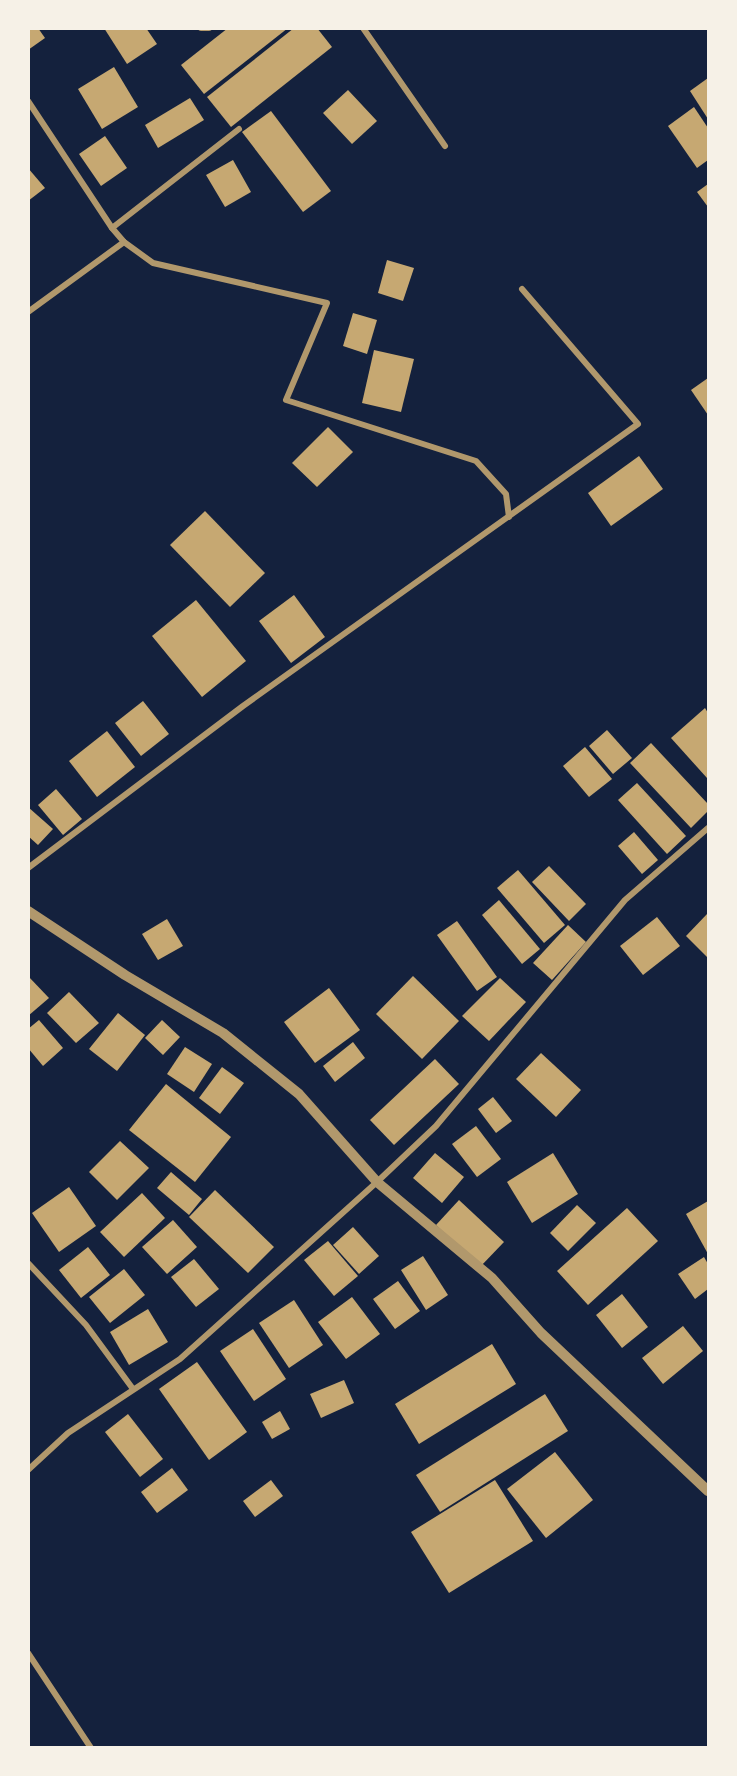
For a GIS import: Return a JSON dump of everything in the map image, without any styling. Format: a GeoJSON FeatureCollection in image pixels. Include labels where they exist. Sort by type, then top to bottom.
{"type":"FeatureCollection","features":[{"type":"Feature","properties":{"kind":"street"},"geometry":{"type":"LineString","coordinates":[[201,28],[209,28]]}},
{"type":"Feature","properties":{"kind":"street"},"geometry":{"type":"LineString","coordinates":[[363,28],[446,146]]}},
{"type":"Feature","properties":{"kind":"street"},"geometry":{"type":"LineString","coordinates":[[28,101],[112,228],[124,242],[153,264],[327,303],[286,400],[476,461],[506,494],[509,517]]}},
{"type":"Feature","properties":{"kind":"street"},"geometry":{"type":"LineString","coordinates":[[112,228],[239,129]]}},
{"type":"Feature","properties":{"kind":"street"},"geometry":{"type":"LineString","coordinates":[[28,312],[124,242]]}},
{"type":"Feature","properties":{"kind":"street"},"geometry":{"type":"LineString","coordinates":[[28,868],[243,706],[638,424],[522,290]]}},
{"type":"Feature","properties":{"kind":"street"},"geometry":{"type":"LineString","coordinates":[[28,1470],[68,1433],[180,1359],[377,1182],[436,1126],[625,900],[708,828]]}},
{"type":"Feature","properties":{"kind":"street"},"geometry":{"type":"LineString","coordinates":[[28,911],[125,975],[223,1033],[299,1094],[377,1182],[492,1278],[541,1333],[708,1491]]}},
{"type":"Feature","properties":{"kind":"street"},"geometry":{"type":"LineString","coordinates":[[28,1263],[86,1325],[133,1389]]}},
{"type":"Feature","properties":{"kind":"street"},"geometry":{"type":"LineString","coordinates":[[28,1653],[91,1748]]}},
{"type":"Feature","properties":{"kind":"building"},"geometry":{"type":"Polygon","coordinates":[[[28,28],[38,28],[45,38],[28,50],[28,28]]]}},
{"type":"Feature","properties":{"kind":"building"},"geometry":{"type":"Polygon","coordinates":[[[104,28],[146,28],[157,44],[127,64],[104,28]]]}},
{"type":"Feature","properties":{"kind":"building"},"geometry":{"type":"Polygon","coordinates":[[[228,28],[288,28],[204,94],[181,65],[228,28]]]}},
{"type":"Feature","properties":{"kind":"building"},"geometry":{"type":"Polygon","coordinates":[[[294,28],[317,28],[332,47],[231,127],[207,97],[294,28]]]}},
{"type":"Feature","properties":{"kind":"building"},"geometry":{"type":"Polygon","coordinates":[[[114,67],[138,107],[102,129],[78,89],[114,67]]]}},
{"type":"Feature","properties":{"kind":"building"},"geometry":{"type":"Polygon","coordinates":[[[708,78],[708,119],[690,91],[708,78]]]}},
{"type":"Feature","properties":{"kind":"building"},"geometry":{"type":"Polygon","coordinates":[[[348,90],[377,121],[352,144],[323,113],[348,90]]]}},
{"type":"Feature","properties":{"kind":"building"},"geometry":{"type":"Polygon","coordinates":[[[190,98],[204,120],[158,148],[145,125],[190,98]]]}},
{"type":"Feature","properties":{"kind":"building"},"geometry":{"type":"Polygon","coordinates":[[[694,107],[708,128],[708,160],[697,168],[668,126],[694,107]]]}},
{"type":"Feature","properties":{"kind":"building"},"geometry":{"type":"Polygon","coordinates":[[[271,111],[331,191],[303,212],[242,132],[271,111]]]}},
{"type":"Feature","properties":{"kind":"building"},"geometry":{"type":"Polygon","coordinates":[[[105,136],[127,168],[101,186],[79,154],[105,136]]]}},
{"type":"Feature","properties":{"kind":"building"},"geometry":{"type":"Polygon","coordinates":[[[233,160],[251,192],[225,207],[206,175],[233,160]]]}},
{"type":"Feature","properties":{"kind":"building"},"geometry":{"type":"Polygon","coordinates":[[[28,168],[45,188],[28,201],[28,168]]]}},
{"type":"Feature","properties":{"kind":"building"},"geometry":{"type":"Polygon","coordinates":[[[708,184],[708,207],[697,192],[708,184]]]}},
{"type":"Feature","properties":{"kind":"building"},"geometry":{"type":"Polygon","coordinates":[[[387,260],[414,268],[403,301],[378,293],[387,260]]]}},
{"type":"Feature","properties":{"kind":"building"},"geometry":{"type":"Polygon","coordinates":[[[353,313],[377,320],[367,354],[343,346],[353,313]]]}},
{"type":"Feature","properties":{"kind":"building"},"geometry":{"type":"Polygon","coordinates":[[[374,350],[414,359],[401,412],[362,403],[374,350]]]}},
{"type":"Feature","properties":{"kind":"building"},"geometry":{"type":"Polygon","coordinates":[[[708,378],[708,415],[691,390],[708,378]]]}},
{"type":"Feature","properties":{"kind":"building"},"geometry":{"type":"Polygon","coordinates":[[[328,427],[353,452],[317,487],[292,463],[328,427]]]}},
{"type":"Feature","properties":{"kind":"building"},"geometry":{"type":"Polygon","coordinates":[[[639,456],[663,489],[611,526],[588,493],[639,456]]]}},
{"type":"Feature","properties":{"kind":"building"},"geometry":{"type":"Polygon","coordinates":[[[205,511],[265,573],[230,607],[170,545],[205,511]]]}},
{"type":"Feature","properties":{"kind":"building"},"geometry":{"type":"Polygon","coordinates":[[[294,595],[325,637],[291,663],[259,621],[294,595]]]}},
{"type":"Feature","properties":{"kind":"building"},"geometry":{"type":"Polygon","coordinates":[[[196,600],[246,661],[202,697],[152,636],[196,600]]]}},
{"type":"Feature","properties":{"kind":"building"},"geometry":{"type":"Polygon","coordinates":[[[143,701],[169,734],[141,756],[115,723],[143,701]]]}},
{"type":"Feature","properties":{"kind":"building"},"geometry":{"type":"Polygon","coordinates":[[[705,708],[708,713],[707,778],[671,738],[705,708]]]}},
{"type":"Feature","properties":{"kind":"building"},"geometry":{"type":"Polygon","coordinates":[[[607,730],[632,758],[613,774],[589,746],[607,730]]]}},
{"type":"Feature","properties":{"kind":"building"},"geometry":{"type":"Polygon","coordinates":[[[107,731],[135,767],[97,797],[69,761],[107,731]]]}},
{"type":"Feature","properties":{"kind":"building"},"geometry":{"type":"Polygon","coordinates":[[[651,743],[708,804],[708,811],[691,828],[630,763],[651,743]]]}},
{"type":"Feature","properties":{"kind":"building"},"geometry":{"type":"Polygon","coordinates":[[[585,747],[612,779],[589,797],[563,766],[585,747]]]}},
{"type":"Feature","properties":{"kind":"building"},"geometry":{"type":"Polygon","coordinates":[[[637,783],[686,836],[667,854],[618,800],[637,783]]]}},
{"type":"Feature","properties":{"kind":"building"},"geometry":{"type":"Polygon","coordinates":[[[56,789],[82,819],[63,835],[38,805],[56,789]]]}},
{"type":"Feature","properties":{"kind":"building"},"geometry":{"type":"Polygon","coordinates":[[[28,807],[53,829],[38,845],[28,836],[28,807]]]}},
{"type":"Feature","properties":{"kind":"building"},"geometry":{"type":"Polygon","coordinates":[[[634,832],[658,860],[642,874],[618,846],[634,832]]]}},
{"type":"Feature","properties":{"kind":"building"},"geometry":{"type":"Polygon","coordinates":[[[549,866],[586,904],[569,921],[532,882],[549,866]]]}},
{"type":"Feature","properties":{"kind":"building"},"geometry":{"type":"Polygon","coordinates":[[[518,870],[565,925],[544,943],[497,888],[518,870]]]}},
{"type":"Feature","properties":{"kind":"building"},"geometry":{"type":"Polygon","coordinates":[[[499,900],[540,949],[522,964],[482,915],[499,900]]]}},
{"type":"Feature","properties":{"kind":"building"},"geometry":{"type":"Polygon","coordinates":[[[708,913],[708,958],[686,936],[708,913]]]}},
{"type":"Feature","properties":{"kind":"building"},"geometry":{"type":"Polygon","coordinates":[[[657,917],[680,946],[643,975],[620,946],[657,917]]]}},
{"type":"Feature","properties":{"kind":"building"},"geometry":{"type":"Polygon","coordinates":[[[167,919],[183,946],[158,960],[142,934],[167,919]]]}},
{"type":"Feature","properties":{"kind":"building"},"geometry":{"type":"Polygon","coordinates":[[[457,921],[497,977],[477,991],[437,935],[457,921]]]}},
{"type":"Feature","properties":{"kind":"building"},"geometry":{"type":"Polygon","coordinates":[[[568,925],[586,942],[552,980],[533,963],[568,925]]]}},
{"type":"Feature","properties":{"kind":"building"},"geometry":{"type":"Polygon","coordinates":[[[28,976],[49,998],[28,1016],[28,976]]]}},
{"type":"Feature","properties":{"kind":"building"},"geometry":{"type":"Polygon","coordinates":[[[413,976],[459,1021],[422,1059],[376,1014],[413,976]]]}},
{"type":"Feature","properties":{"kind":"building"},"geometry":{"type":"Polygon","coordinates":[[[500,978],[526,1002],[489,1041],[462,1016],[500,978]]]}},
{"type":"Feature","properties":{"kind":"building"},"geometry":{"type":"Polygon","coordinates":[[[329,988],[360,1030],[315,1063],[284,1022],[329,988]]]}},
{"type":"Feature","properties":{"kind":"building"},"geometry":{"type":"Polygon","coordinates":[[[69,992],[99,1023],[76,1043],[47,1013],[69,992]]]}},
{"type":"Feature","properties":{"kind":"building"},"geometry":{"type":"Polygon","coordinates":[[[118,1013],[145,1035],[117,1071],[89,1049],[118,1013]]]}},
{"type":"Feature","properties":{"kind":"building"},"geometry":{"type":"Polygon","coordinates":[[[39,1020],[63,1048],[43,1066],[28,1048],[28,1029],[39,1020]]]}},
{"type":"Feature","properties":{"kind":"building"},"geometry":{"type":"Polygon","coordinates":[[[162,1020],[180,1037],[163,1055],[145,1038],[162,1020]]]}},
{"type":"Feature","properties":{"kind":"building"},"geometry":{"type":"Polygon","coordinates":[[[353,1042],[365,1058],[335,1082],[323,1066],[353,1042]]]}},
{"type":"Feature","properties":{"kind":"building"},"geometry":{"type":"Polygon","coordinates":[[[185,1047],[212,1064],[194,1092],[167,1074],[185,1047]]]}},
{"type":"Feature","properties":{"kind":"building"},"geometry":{"type":"Polygon","coordinates":[[[541,1053],[581,1090],[556,1117],[516,1079],[541,1053]]]}},
{"type":"Feature","properties":{"kind":"building"},"geometry":{"type":"Polygon","coordinates":[[[435,1059],[459,1084],[394,1145],[370,1120],[435,1059]]]}},
{"type":"Feature","properties":{"kind":"building"},"geometry":{"type":"Polygon","coordinates":[[[222,1067],[244,1083],[220,1114],[199,1098],[222,1067]]]}},
{"type":"Feature","properties":{"kind":"building"},"geometry":{"type":"Polygon","coordinates":[[[166,1084],[231,1137],[195,1182],[129,1130],[166,1084]]]}},
{"type":"Feature","properties":{"kind":"building"},"geometry":{"type":"Polygon","coordinates":[[[493,1097],[512,1121],[496,1133],[478,1109],[493,1097]]]}},
{"type":"Feature","properties":{"kind":"building"},"geometry":{"type":"Polygon","coordinates":[[[476,1126],[501,1159],[477,1177],[452,1144],[476,1126]]]}},
{"type":"Feature","properties":{"kind":"building"},"geometry":{"type":"Polygon","coordinates":[[[120,1141],[149,1168],[117,1200],[89,1172],[120,1141]]]}},
{"type":"Feature","properties":{"kind":"building"},"geometry":{"type":"Polygon","coordinates":[[[435,1153],[464,1177],[442,1203],[413,1178],[435,1153]]]}},
{"type":"Feature","properties":{"kind":"building"},"geometry":{"type":"Polygon","coordinates":[[[553,1153],[578,1194],[532,1223],[507,1182],[553,1153]]]}},
{"type":"Feature","properties":{"kind":"building"},"geometry":{"type":"Polygon","coordinates":[[[171,1172],[202,1199],[189,1215],[157,1188],[171,1172]]]}},
{"type":"Feature","properties":{"kind":"building"},"geometry":{"type":"Polygon","coordinates":[[[69,1187],[96,1226],[59,1252],[32,1213],[69,1187]]]}},
{"type":"Feature","properties":{"kind":"building"},"geometry":{"type":"Polygon","coordinates":[[[215,1190],[274,1247],[248,1273],[189,1217],[215,1190]]]}},
{"type":"Feature","properties":{"kind":"building"},"geometry":{"type":"Polygon","coordinates":[[[142,1193],[165,1218],[124,1257],[100,1232],[142,1193]]]}},
{"type":"Feature","properties":{"kind":"building"},"geometry":{"type":"Polygon","coordinates":[[[459,1200],[504,1242],[480,1267],[436,1225],[459,1200]]]}},
{"type":"Feature","properties":{"kind":"building"},"geometry":{"type":"Polygon","coordinates":[[[708,1201],[708,1254],[686,1214],[708,1201]]]}},
{"type":"Feature","properties":{"kind":"building"},"geometry":{"type":"Polygon","coordinates":[[[577,1205],[596,1223],[568,1251],[550,1233],[577,1205]]]}},
{"type":"Feature","properties":{"kind":"building"},"geometry":{"type":"Polygon","coordinates":[[[627,1208],[658,1241],[588,1305],[557,1271],[627,1208]]]}},
{"type":"Feature","properties":{"kind":"building"},"geometry":{"type":"Polygon","coordinates":[[[173,1220],[197,1247],[167,1274],[142,1247],[173,1220]]]}},
{"type":"Feature","properties":{"kind":"building"},"geometry":{"type":"Polygon","coordinates":[[[353,1227],[379,1256],[359,1274],[333,1245],[353,1227]]]}},
{"type":"Feature","properties":{"kind":"building"},"geometry":{"type":"Polygon","coordinates":[[[328,1241],[358,1276],[334,1296],[304,1260],[328,1241]]]}},
{"type":"Feature","properties":{"kind":"building"},"geometry":{"type":"Polygon","coordinates":[[[88,1247],[110,1275],[81,1298],[59,1270],[88,1247]]]}},
{"type":"Feature","properties":{"kind":"building"},"geometry":{"type":"Polygon","coordinates":[[[423,1256],[448,1295],[426,1310],[401,1270],[423,1256]]]}},
{"type":"Feature","properties":{"kind":"building"},"geometry":{"type":"Polygon","coordinates":[[[704,1257],[708,1264],[708,1289],[695,1299],[678,1274],[704,1257]]]}},
{"type":"Feature","properties":{"kind":"building"},"geometry":{"type":"Polygon","coordinates":[[[194,1259],[219,1289],[196,1307],[171,1277],[194,1259]]]}},
{"type":"Feature","properties":{"kind":"building"},"geometry":{"type":"Polygon","coordinates":[[[124,1269],[145,1295],[110,1323],[89,1297],[124,1269]]]}},
{"type":"Feature","properties":{"kind":"building"},"geometry":{"type":"Polygon","coordinates":[[[398,1281],[420,1311],[395,1329],[373,1299],[398,1281]]]}},
{"type":"Feature","properties":{"kind":"building"},"geometry":{"type":"Polygon","coordinates":[[[622,1294],[648,1327],[622,1348],[596,1315],[622,1294]]]}},
{"type":"Feature","properties":{"kind":"building"},"geometry":{"type":"Polygon","coordinates":[[[352,1297],[380,1334],[346,1359],[318,1322],[352,1297]]]}},
{"type":"Feature","properties":{"kind":"building"},"geometry":{"type":"Polygon","coordinates":[[[294,1300],[323,1345],[289,1368],[259,1323],[294,1300]]]}},
{"type":"Feature","properties":{"kind":"building"},"geometry":{"type":"Polygon","coordinates":[[[148,1309],[168,1342],[129,1365],[110,1332],[148,1309]]]}},
{"type":"Feature","properties":{"kind":"building"},"geometry":{"type":"Polygon","coordinates":[[[683,1326],[703,1351],[663,1384],[642,1358],[683,1326]]]}},
{"type":"Feature","properties":{"kind":"building"},"geometry":{"type":"Polygon","coordinates":[[[253,1329],[286,1379],[254,1401],[220,1351],[253,1329]]]}},
{"type":"Feature","properties":{"kind":"building"},"geometry":{"type":"Polygon","coordinates":[[[492,1344],[516,1384],[419,1444],[395,1404],[492,1344]]]}},
{"type":"Feature","properties":{"kind":"building"},"geometry":{"type":"Polygon","coordinates":[[[197,1362],[247,1432],[209,1460],[159,1389],[197,1362]]]}},
{"type":"Feature","properties":{"kind":"building"},"geometry":{"type":"Polygon","coordinates":[[[344,1380],[354,1403],[321,1418],[310,1394],[344,1380]]]}},
{"type":"Feature","properties":{"kind":"building"},"geometry":{"type":"Polygon","coordinates":[[[545,1394],[568,1431],[440,1512],[416,1475],[545,1394]]]}},
{"type":"Feature","properties":{"kind":"building"},"geometry":{"type":"Polygon","coordinates":[[[280,1411],[290,1429],[272,1439],[262,1422],[280,1411]]]}},
{"type":"Feature","properties":{"kind":"building"},"geometry":{"type":"Polygon","coordinates":[[[128,1414],[163,1459],[140,1477],[105,1432],[128,1414]]]}},
{"type":"Feature","properties":{"kind":"building"},"geometry":{"type":"Polygon","coordinates":[[[555,1452],[593,1500],[546,1538],[507,1489],[555,1452]]]}},
{"type":"Feature","properties":{"kind":"building"},"geometry":{"type":"Polygon","coordinates":[[[172,1468],[188,1490],[157,1513],[141,1492],[172,1468]]]}},
{"type":"Feature","properties":{"kind":"building"},"geometry":{"type":"Polygon","coordinates":[[[271,1480],[283,1496],[255,1517],[243,1501],[271,1480]]]}},
{"type":"Feature","properties":{"kind":"building"},"geometry":{"type":"Polygon","coordinates":[[[495,1480],[533,1541],[449,1593],[411,1532],[495,1480]]]}}]}
